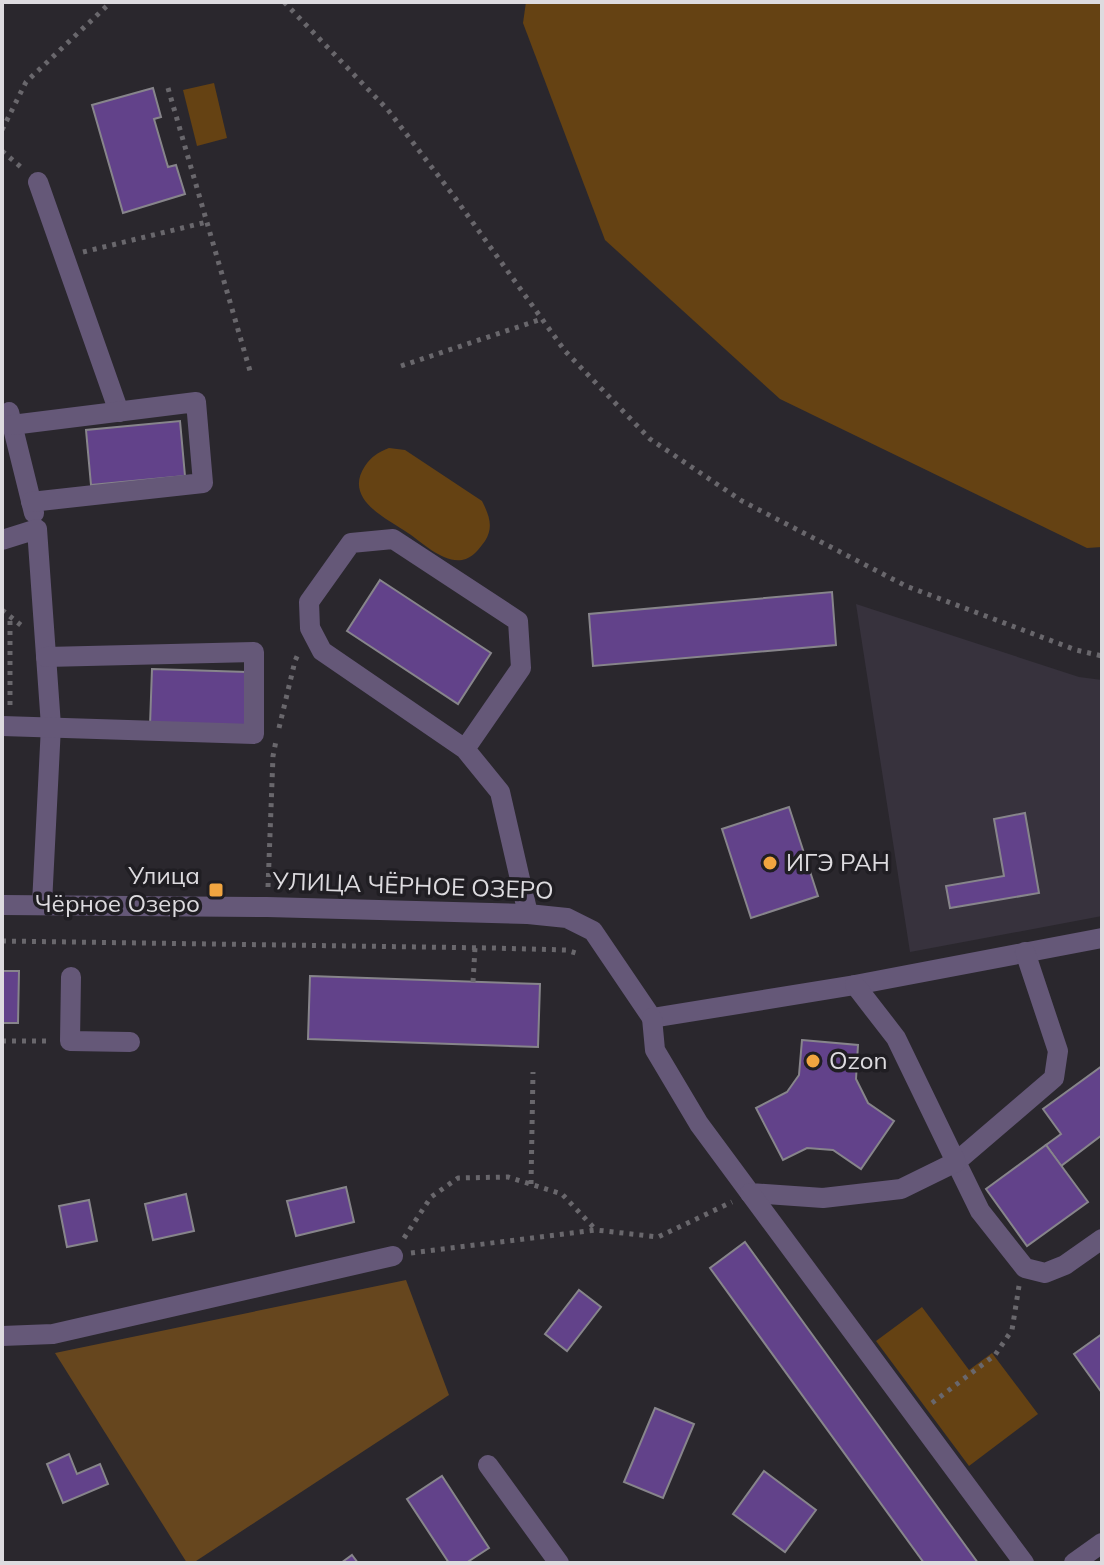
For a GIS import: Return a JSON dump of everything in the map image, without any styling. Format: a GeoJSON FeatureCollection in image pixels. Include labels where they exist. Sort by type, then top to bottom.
{"type":"FeatureCollection","features":[{"type":"Feature","properties":{"kind":"street"},"geometry":{"type":"LineString","coordinates":[[38,182],[119,412]]}},
{"type":"Feature","properties":{"kind":"street"},"geometry":{"type":"LineString","coordinates":[[31,502],[203,483],[196,402],[7,421],[37,529],[51,726],[42,904]]}},
{"type":"Feature","properties":{"kind":"street"},"geometry":{"type":"LineString","coordinates":[[2,540],[37,529]]}},
{"type":"Feature","properties":{"kind":"street"},"geometry":{"type":"LineString","coordinates":[[465,749],[521,668],[518,621],[393,539],[351,543],[309,602],[310,628],[322,651],[465,749],[500,792],[528,914]]}},
{"type":"Feature","properties":{"kind":"street"},"geometry":{"type":"LineString","coordinates":[[6,726],[254,734],[254,652],[46,657]]}},
{"type":"Feature","properties":{"kind":"street","name":"УЛИЦА ЧЁРНОЕ ОЗЕРО"},"geometry":{"type":"LineString","coordinates":[[2,905],[278,907],[528,914],[567,918],[593,931],[652,1018]]}},
{"type":"Feature","properties":{"kind":"street"},"geometry":{"type":"LineString","coordinates":[[1024,1563],[699,1124],[655,1050],[652,1018],[855,985],[1102,938]]}},
{"type":"Feature","properties":{"kind":"street"},"geometry":{"type":"LineString","coordinates":[[750,1193],[823,1198],[901,1189],[956,1162],[1054,1078],[1058,1051],[1025,952]]}},
{"type":"Feature","properties":{"kind":"street"},"geometry":{"type":"LineString","coordinates":[[71,977],[70,1041],[130,1042]]}},
{"type":"Feature","properties":{"kind":"street"},"geometry":{"type":"LineString","coordinates":[[855,985],[896,1038],[980,1211],[1025,1268],[1045,1273],[1065,1265],[1102,1239]]}},
{"type":"Feature","properties":{"kind":"street"},"geometry":{"type":"LineString","coordinates":[[2,1336],[53,1334],[393,1256]]}},
{"type":"Feature","properties":{"kind":"street"},"geometry":{"type":"LineString","coordinates":[[488,1465],[559,1563]]}},
{"type":"Feature","properties":{"kind":"street"},"geometry":{"type":"LineString","coordinates":[[1074,1563],[1102,1543]]}},
{"type":"Feature","properties":{"kind":"path"},"geometry":{"type":"LineString","coordinates":[[2,130],[26,82],[111,2]]}},
{"type":"Feature","properties":{"kind":"path"},"geometry":{"type":"LineString","coordinates":[[284,2],[388,110],[565,351],[650,439],[742,501],[906,586],[1076,650],[1102,656]]}},
{"type":"Feature","properties":{"kind":"path"},"geometry":{"type":"LineString","coordinates":[[168,88],[250,371]]}},
{"type":"Feature","properties":{"kind":"path"},"geometry":{"type":"LineString","coordinates":[[64,257],[207,222]]}},
{"type":"Feature","properties":{"kind":"path"},"geometry":{"type":"LineString","coordinates":[[401,366],[542,319]]}},
{"type":"Feature","properties":{"kind":"path"},"geometry":{"type":"LineString","coordinates":[[6,726],[10,616]]}},
{"type":"Feature","properties":{"kind":"path"},"geometry":{"type":"LineString","coordinates":[[268,888],[273,756],[295,661],[310,628]]}},
{"type":"Feature","properties":{"kind":"path"},"geometry":{"type":"LineString","coordinates":[[2,941],[566,950],[584,957]]}},
{"type":"Feature","properties":{"kind":"path"},"geometry":{"type":"LineString","coordinates":[[473,982],[475,948]]}},
{"type":"Feature","properties":{"kind":"path"},"geometry":{"type":"LineString","coordinates":[[2,1041],[70,1041]]}},
{"type":"Feature","properties":{"kind":"path"},"geometry":{"type":"LineString","coordinates":[[531,1184],[533,1072]]}},
{"type":"Feature","properties":{"kind":"path"},"geometry":{"type":"LineString","coordinates":[[393,1256],[431,1197],[458,1178],[508,1177],[562,1194],[596,1230]]}},
{"type":"Feature","properties":{"kind":"path"},"geometry":{"type":"LineString","coordinates":[[393,1256],[596,1230],[658,1237],[750,1193]]}},
{"type":"Feature","properties":{"kind":"path"},"geometry":{"type":"LineString","coordinates":[[915,1416],[995,1355],[1012,1330],[1019,1283],[1025,1268]]}},
{"type":"Feature","properties":{"kind":"shaded area"},"geometry":{"type":"Polygon","coordinates":[[[526,2],[1102,2],[1102,547],[1087,548],[780,399],[605,240],[523,23],[526,2]]]}},
{"type":"Feature","properties":{"kind":"shaded area"},"geometry":{"type":"Polygon","coordinates":[[[214,83],[227,138],[197,146],[183,90],[214,83]]]}},
{"type":"Feature","properties":{"kind":"shaded area"},"geometry":{"type":"Polygon","coordinates":[[[389,448],[405,450],[482,501],[490,526],[485,541],[473,555],[455,560],[441,555],[379,514],[363,498],[359,488],[365,466],[375,455],[389,448]]]}},
{"type":"Feature","properties":{"kind":"shaded area"},"geometry":{"type":"Polygon","coordinates":[[[856,604],[1079,677],[1102,680],[1102,916],[910,952],[856,604]]]}},
{"type":"Feature","properties":{"kind":"shaded area"},"geometry":{"type":"Polygon","coordinates":[[[406,1280],[449,1395],[193,1563],[187,1563],[55,1353],[406,1280]]]}},
{"type":"Feature","properties":{"kind":"shaded area"},"geometry":{"type":"Polygon","coordinates":[[[922,1307],[969,1370],[992,1353],[1038,1414],[969,1466],[876,1341],[922,1307]]]}},
{"type":"Feature","properties":{"kind":"building"},"geometry":{"type":"Polygon","coordinates":[[[153,88],[161,117],[154,119],[168,167],[176,165],[185,194],[123,213],[92,105],[153,88]]]}},
{"type":"Feature","properties":{"kind":"building"},"geometry":{"type":"Polygon","coordinates":[[[180,421],[185,476],[91,485],[86,430],[180,421]]]}},
{"type":"Feature","properties":{"kind":"building"},"geometry":{"type":"Polygon","coordinates":[[[380,580],[491,653],[458,704],[347,631],[380,580]]]}},
{"type":"Feature","properties":{"kind":"building"},"geometry":{"type":"Polygon","coordinates":[[[832,592],[836,645],[593,666],[589,614],[832,592]]]}},
{"type":"Feature","properties":{"kind":"building"},"geometry":{"type":"Polygon","coordinates":[[[152,669],[247,672],[245,727],[150,725],[152,669]]]}},
{"type":"Feature","properties":{"kind":"building","name":"ИГЭ РАН"},"geometry":{"type":"Polygon","coordinates":[[[789,807],[818,896],[751,918],[722,829],[789,807]]]}},
{"type":"Feature","properties":{"kind":"building"},"geometry":{"type":"Polygon","coordinates":[[[1025,813],[1039,893],[950,908],[946,886],[1004,876],[994,819],[1025,813]]]}},
{"type":"Feature","properties":{"kind":"building"},"geometry":{"type":"Polygon","coordinates":[[[2,971],[19,971],[18,1023],[2,1023],[2,971]]]}},
{"type":"Feature","properties":{"kind":"building"},"geometry":{"type":"Polygon","coordinates":[[[310,976],[540,984],[538,1047],[308,1039],[310,976]]]}},
{"type":"Feature","properties":{"kind":"building"},"geometry":{"type":"Polygon","coordinates":[[[802,1040],[858,1045],[856,1079],[868,1103],[894,1121],[861,1169],[833,1150],[807,1148],[783,1160],[756,1108],[787,1092],[799,1075],[802,1040]]]}},
{"type":"Feature","properties":{"kind":"building"},"geometry":{"type":"Polygon","coordinates":[[[1102,1066],[1102,1135],[1061,1166],[1046,1145],[1061,1134],[1043,1109],[1102,1066]]]}},
{"type":"Feature","properties":{"kind":"building"},"geometry":{"type":"Polygon","coordinates":[[[1046,1145],[1088,1202],[1027,1246],[986,1189],[1046,1145]]]}},
{"type":"Feature","properties":{"kind":"building"},"geometry":{"type":"Polygon","coordinates":[[[346,1187],[354,1222],[296,1236],[287,1201],[346,1187]]]}},
{"type":"Feature","properties":{"kind":"building"},"geometry":{"type":"Polygon","coordinates":[[[186,1194],[194,1231],[153,1240],[145,1204],[186,1194]]]}},
{"type":"Feature","properties":{"kind":"building"},"geometry":{"type":"Polygon","coordinates":[[[89,1200],[97,1241],[67,1247],[59,1206],[89,1200]]]}},
{"type":"Feature","properties":{"kind":"building"},"geometry":{"type":"Polygon","coordinates":[[[745,1242],[978,1563],[924,1563],[710,1268],[745,1242]]]}},
{"type":"Feature","properties":{"kind":"building"},"geometry":{"type":"Polygon","coordinates":[[[579,1290],[601,1307],[567,1351],[545,1334],[579,1290]]]}},
{"type":"Feature","properties":{"kind":"building"},"geometry":{"type":"Polygon","coordinates":[[[1102,1334],[1102,1393],[1074,1354],[1102,1334]]]}},
{"type":"Feature","properties":{"kind":"building"},"geometry":{"type":"Polygon","coordinates":[[[655,1408],[694,1424],[663,1498],[624,1482],[655,1408]]]}},
{"type":"Feature","properties":{"kind":"building"},"geometry":{"type":"Polygon","coordinates":[[[69,1454],[77,1474],[100,1464],[108,1484],[63,1503],[47,1464],[69,1454]]]}},
{"type":"Feature","properties":{"kind":"building"},"geometry":{"type":"Polygon","coordinates":[[[764,1471],[816,1510],[785,1552],[733,1514],[764,1471]]]}},
{"type":"Feature","properties":{"kind":"building"},"geometry":{"type":"Polygon","coordinates":[[[442,1476],[489,1548],[466,1563],[449,1563],[407,1499],[442,1476]]]}},
{"type":"Feature","properties":{"kind":"building"},"geometry":{"type":"Polygon","coordinates":[[[352,1555],[358,1563],[341,1563],[352,1555]]]}},
{"type":"Feature","properties":{"kind":"place","name":"ИГЭ РАН"},"geometry":{"type":"Point","coordinates":[770,863]}},
{"type":"Feature","properties":{"kind":"place","name":"Улица Чёрное Озеро"},"geometry":{"type":"Point","coordinates":[216,890]}},
{"type":"Feature","properties":{"kind":"place","name":"Ozon"},"geometry":{"type":"Point","coordinates":[813,1061]}}]}
